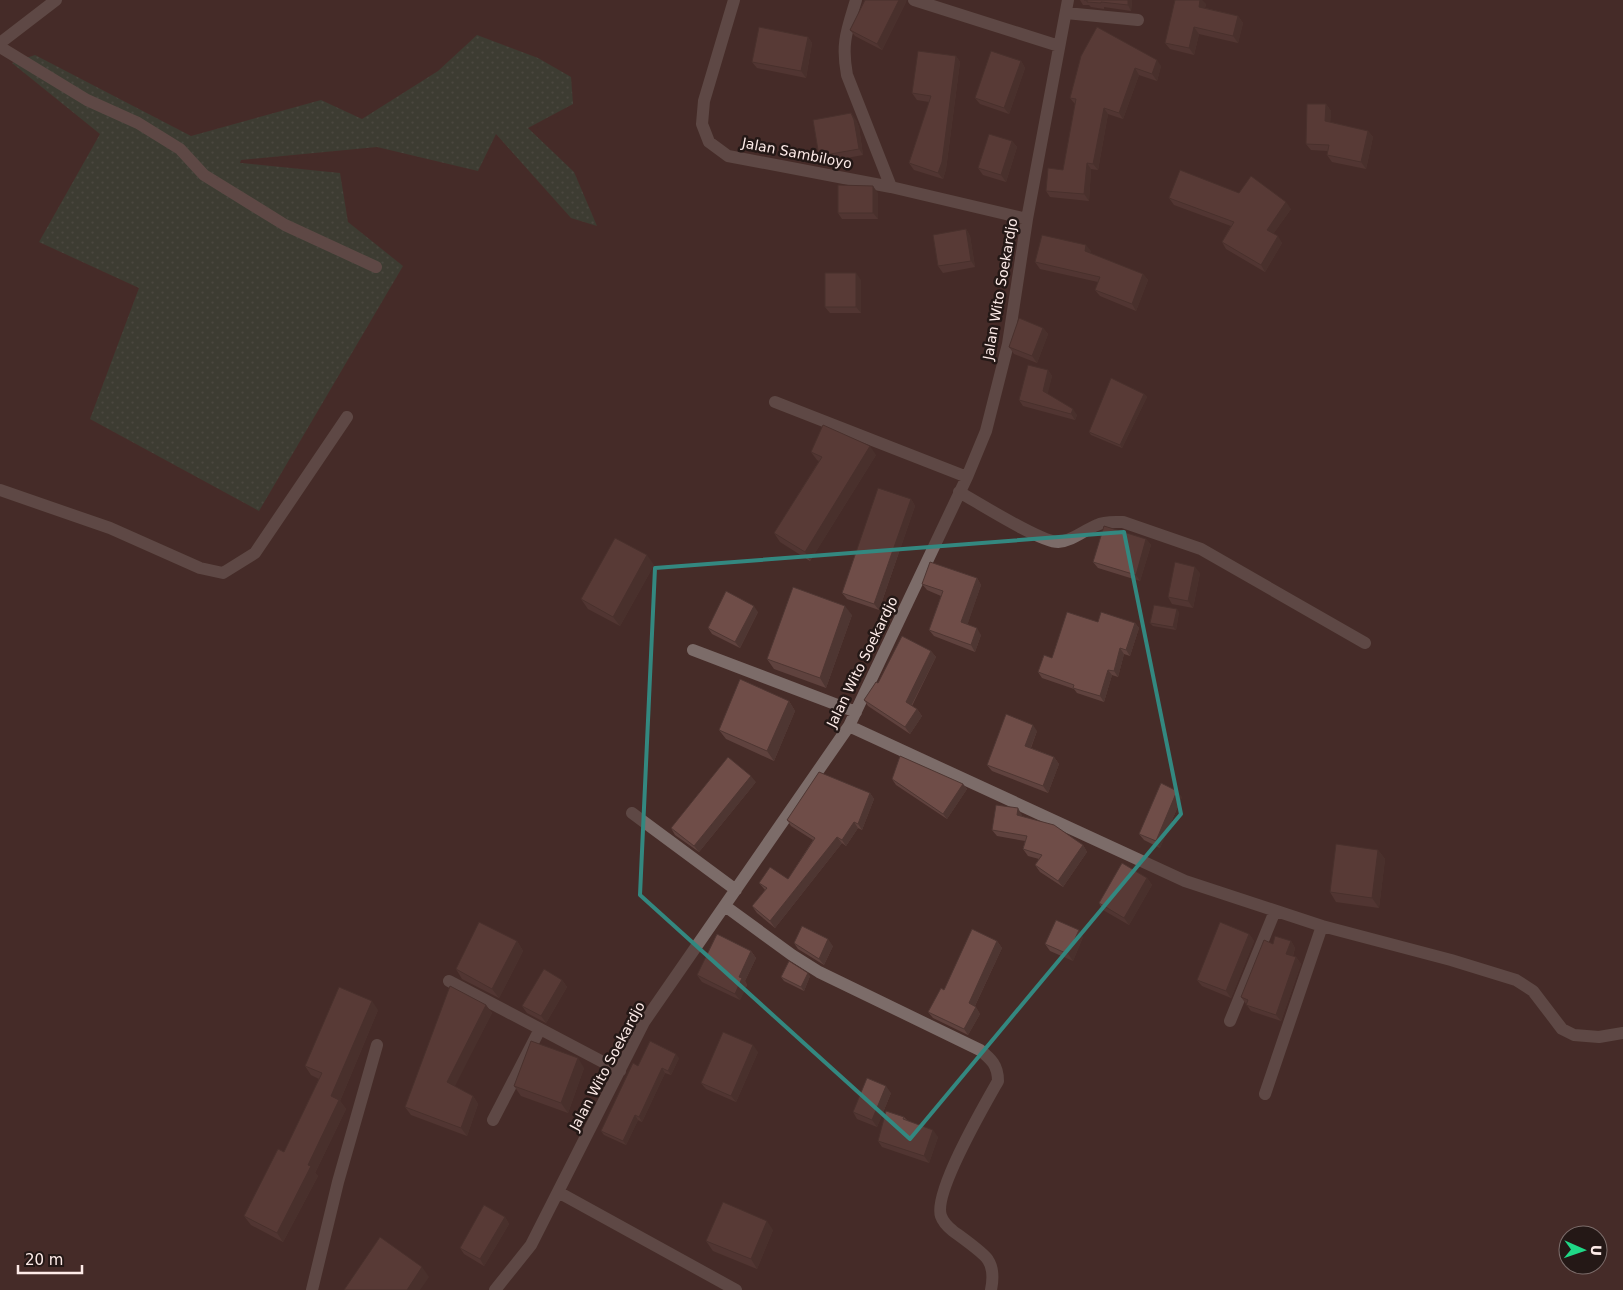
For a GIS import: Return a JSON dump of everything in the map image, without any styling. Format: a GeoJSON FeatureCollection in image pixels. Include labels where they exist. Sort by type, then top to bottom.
{"type":"FeatureCollection","features":[{"type":"Feature","properties":{"kind":"street"},"geometry":{"type":"LineString","coordinates":[[0,43],[56,0]]}},
{"type":"Feature","properties":{"kind":"street","name":"Jalan Sambiloyo"},"geometry":{"type":"LineString","coordinates":[[734,0],[704,101],[702,124],[709,142],[728,156],[891,187],[1027,219]]}},
{"type":"Feature","properties":{"kind":"street"},"geometry":{"type":"LineString","coordinates":[[856,0],[844,39],[847,75],[891,187]]}},
{"type":"Feature","properties":{"kind":"street"},"geometry":{"type":"LineString","coordinates":[[914,0],[1059,46]]}},
{"type":"Feature","properties":{"kind":"street","name":"Jalan Wito Soekardjo"},"geometry":{"type":"LineString","coordinates":[[495,1290],[531,1245],[644,1022],[850,726],[967,478],[986,431],[1008,344],[1027,219],[1068,0]]}},
{"type":"Feature","properties":{"kind":"street"},"geometry":{"type":"LineString","coordinates":[[1066,13],[1138,20]]}},
{"type":"Feature","properties":{"kind":"street"},"geometry":{"type":"LineString","coordinates":[[0,47],[87,100],[138,123],[180,149],[204,175],[285,225],[376,267]]}},
{"type":"Feature","properties":{"kind":"street"},"geometry":{"type":"LineString","coordinates":[[775,402],[967,478]]}},
{"type":"Feature","properties":{"kind":"street"},"geometry":{"type":"LineString","coordinates":[[0,490],[110,528],[200,568],[223,573],[255,553],[347,417]]}},
{"type":"Feature","properties":{"kind":"street"},"geometry":{"type":"LineString","coordinates":[[959,492],[1041,538],[1058,542],[1074,538],[1097,525],[1123,522],[1201,549],[1365,643]]}},
{"type":"Feature","properties":{"kind":"street"},"geometry":{"type":"LineString","coordinates":[[693,650],[856,712]]}},
{"type":"Feature","properties":{"kind":"street"},"geometry":{"type":"LineString","coordinates":[[850,726],[1185,880],[1322,926],[1450,960],[1516,980],[1533,991],[1562,1029],[1574,1035],[1599,1037],[1623,1032]]}},
{"type":"Feature","properties":{"kind":"street"},"geometry":{"type":"LineString","coordinates":[[632,814],[736,890]]}},
{"type":"Feature","properties":{"kind":"street"},"geometry":{"type":"LineString","coordinates":[[725,906],[818,972],[980,1050],[994,1062],[998,1081],[952,1171],[942,1195],[940,1215],[946,1225],[988,1260],[993,1277],[991,1290]]}},
{"type":"Feature","properties":{"kind":"street"},"geometry":{"type":"LineString","coordinates":[[1230,1021],[1275,911]]}},
{"type":"Feature","properties":{"kind":"street"},"geometry":{"type":"LineString","coordinates":[[1265,1094],[1322,926]]}},
{"type":"Feature","properties":{"kind":"street"},"geometry":{"type":"LineString","coordinates":[[449,981],[620,1071]]}},
{"type":"Feature","properties":{"kind":"street"},"geometry":{"type":"LineString","coordinates":[[493,1120],[540,1029]]}},
{"type":"Feature","properties":{"kind":"street"},"geometry":{"type":"LineString","coordinates":[[312,1290],[338,1182],[377,1045]]}},
{"type":"Feature","properties":{"kind":"street"},"geometry":{"type":"LineString","coordinates":[[558,1192],[736,1290]]}},
{"type":"Feature","properties":{"kind":"highlighted area"},"geometry":{"type":"Polygon","coordinates":[[[1124,532],[1181,814],[910,1139],[640,895],[655,568],[1124,532]]]}},
{"type":"Feature","properties":{"kind":"green space"},"geometry":{"type":"Polygon","coordinates":[[[477,35],[538,58],[571,77],[573,104],[528,128],[574,172],[597,226],[571,218],[496,134],[478,171],[377,147],[241,160],[240,163],[340,173],[348,222],[403,266],[259,511],[90,419],[139,288],[39,242],[100,134],[12,63],[35,55],[191,136],[321,100],[362,119],[438,71],[477,35]]]}},
{"type":"Feature","properties":{"kind":"building"},"geometry":{"type":"Polygon","coordinates":[[[865,0],[899,0],[877,44],[850,30],[865,0]]]}},
{"type":"Feature","properties":{"kind":"building"},"geometry":{"type":"Polygon","coordinates":[[[1087,0],[1128,0],[1128,5],[1087,2],[1087,0]]]}},
{"type":"Feature","properties":{"kind":"building"},"geometry":{"type":"Polygon","coordinates":[[[1175,0],[1200,0],[1199,7],[1238,16],[1233,36],[1194,27],[1189,48],[1165,43],[1175,0]]]}},
{"type":"Feature","properties":{"kind":"building"},"geometry":{"type":"Polygon","coordinates":[[[759,27],[808,37],[801,71],[752,62],[759,27]]]}},
{"type":"Feature","properties":{"kind":"building"},"geometry":{"type":"Polygon","coordinates":[[[1097,27],[1157,60],[1152,74],[1135,68],[1119,113],[1104,108],[1093,164],[1087,163],[1084,194],[1046,191],[1048,168],[1063,170],[1076,99],[1070,98],[1081,56],[1097,27]]]}},
{"type":"Feature","properties":{"kind":"building"},"geometry":{"type":"Polygon","coordinates":[[[918,51],[956,56],[942,162],[938,173],[909,163],[931,96],[912,93],[918,51]]]}},
{"type":"Feature","properties":{"kind":"building"},"geometry":{"type":"Polygon","coordinates":[[[991,51],[1021,61],[1004,108],[975,98],[991,51]]]}},
{"type":"Feature","properties":{"kind":"building"},"geometry":{"type":"Polygon","coordinates":[[[1307,104],[1326,104],[1325,121],[1368,131],[1361,162],[1327,155],[1329,145],[1306,144],[1307,104]]]}},
{"type":"Feature","properties":{"kind":"building"},"geometry":{"type":"Polygon","coordinates":[[[851,113],[859,149],[819,156],[813,120],[851,113]]]}},
{"type":"Feature","properties":{"kind":"building"},"geometry":{"type":"Polygon","coordinates":[[[989,134],[1012,141],[1001,175],[978,168],[989,134]]]}},
{"type":"Feature","properties":{"kind":"building"},"geometry":{"type":"Polygon","coordinates":[[[1180,170],[1239,193],[1251,176],[1286,202],[1267,230],[1278,236],[1261,265],[1222,242],[1234,222],[1169,198],[1180,170]]]}},
{"type":"Feature","properties":{"kind":"building"},"geometry":{"type":"Polygon","coordinates":[[[838,185],[873,186],[873,213],[838,213],[838,185]]]}},
{"type":"Feature","properties":{"kind":"building"},"geometry":{"type":"Polygon","coordinates":[[[966,229],[971,261],[938,266],[933,235],[966,229]]]}},
{"type":"Feature","properties":{"kind":"building"},"geometry":{"type":"Polygon","coordinates":[[[1042,235],[1086,245],[1085,251],[1143,274],[1132,304],[1095,290],[1100,277],[1035,262],[1042,235]]]}},
{"type":"Feature","properties":{"kind":"building"},"geometry":{"type":"Polygon","coordinates":[[[825,273],[856,273],[856,307],[825,307],[825,273]]]}},
{"type":"Feature","properties":{"kind":"building"},"geometry":{"type":"Polygon","coordinates":[[[1019,318],[1043,328],[1032,356],[1009,347],[1019,318]]]}},
{"type":"Feature","properties":{"kind":"building"},"geometry":{"type":"Polygon","coordinates":[[[1028,365],[1048,370],[1043,391],[1073,409],[1071,414],[1019,400],[1028,365]]]}},
{"type":"Feature","properties":{"kind":"building"},"geometry":{"type":"Polygon","coordinates":[[[1111,378],[1144,394],[1120,445],[1089,432],[1111,378]]]}},
{"type":"Feature","properties":{"kind":"building"},"geometry":{"type":"Polygon","coordinates":[[[823,425],[870,446],[805,552],[774,533],[822,457],[811,452],[823,425]]]}},
{"type":"Feature","properties":{"kind":"building"},"geometry":{"type":"Polygon","coordinates":[[[878,488],[911,499],[874,604],[842,593],[878,488]]]}},
{"type":"Feature","properties":{"kind":"building"},"geometry":{"type":"Polygon","coordinates":[[[1104,526],[1146,539],[1136,575],[1093,562],[1104,526]]]}},
{"type":"Feature","properties":{"kind":"building"},"geometry":{"type":"Polygon","coordinates":[[[615,538],[647,555],[613,617],[581,599],[615,538]]]}},
{"type":"Feature","properties":{"kind":"building"},"geometry":{"type":"Polygon","coordinates":[[[930,562],[977,578],[961,622],[977,628],[971,645],[929,630],[943,591],[922,584],[930,562]]]}},
{"type":"Feature","properties":{"kind":"building"},"geometry":{"type":"Polygon","coordinates":[[[1175,562],[1195,567],[1188,601],[1168,597],[1175,562]]]}},
{"type":"Feature","properties":{"kind":"building"},"geometry":{"type":"Polygon","coordinates":[[[793,587],[845,606],[820,678],[767,659],[793,587]]]}},
{"type":"Feature","properties":{"kind":"building"},"geometry":{"type":"Polygon","coordinates":[[[726,591],[754,606],[735,642],[708,628],[726,591]]]}},
{"type":"Feature","properties":{"kind":"building"},"geometry":{"type":"Polygon","coordinates":[[[1154,605],[1177,609],[1173,627],[1150,623],[1154,605]]]}},
{"type":"Feature","properties":{"kind":"building"},"geometry":{"type":"Polygon","coordinates":[[[1067,612],[1098,622],[1101,612],[1135,623],[1126,650],[1120,648],[1114,671],[1108,670],[1100,696],[1073,688],[1074,685],[1038,672],[1044,655],[1052,658],[1067,612]]]}},
{"type":"Feature","properties":{"kind":"building"},"geometry":{"type":"Polygon","coordinates":[[[902,636],[931,651],[906,702],[917,709],[905,727],[864,700],[876,682],[878,683],[902,636]]]}},
{"type":"Feature","properties":{"kind":"building"},"geometry":{"type":"Polygon","coordinates":[[[740,679],[789,701],[767,751],[719,730],[740,679]]]}},
{"type":"Feature","properties":{"kind":"building"},"geometry":{"type":"Polygon","coordinates":[[[1006,714],[1033,725],[1025,746],[1054,757],[1043,786],[987,765],[1006,714]]]}},
{"type":"Feature","properties":{"kind":"building"},"geometry":{"type":"Polygon","coordinates":[[[900,756],[963,784],[943,814],[892,779],[900,756]]]}},
{"type":"Feature","properties":{"kind":"building"},"geometry":{"type":"Polygon","coordinates":[[[728,757],[751,776],[694,846],[671,828],[728,757]]]}},
{"type":"Feature","properties":{"kind":"building"},"geometry":{"type":"Polygon","coordinates":[[[819,772],[870,793],[858,824],[854,822],[842,840],[837,837],[770,921],[752,906],[767,888],[759,883],[770,867],[788,879],[815,838],[787,820],[819,772]]]}},
{"type":"Feature","properties":{"kind":"building"},"geometry":{"type":"Polygon","coordinates":[[[1161,783],[1177,791],[1156,841],[1139,834],[1161,783]]]}},
{"type":"Feature","properties":{"kind":"building"},"geometry":{"type":"Polygon","coordinates":[[[996,805],[1018,808],[1017,815],[1054,825],[1083,845],[1058,881],[1035,865],[1042,855],[1023,849],[1027,836],[992,830],[996,805]]]}},
{"type":"Feature","properties":{"kind":"building"},"geometry":{"type":"Polygon","coordinates":[[[1336,844],[1378,850],[1372,898],[1330,892],[1336,844]]]}},
{"type":"Feature","properties":{"kind":"building"},"geometry":{"type":"Polygon","coordinates":[[[1122,863],[1147,878],[1124,918],[1099,903],[1122,863]]]}},
{"type":"Feature","properties":{"kind":"building"},"geometry":{"type":"Polygon","coordinates":[[[1056,920],[1079,930],[1068,954],[1045,944],[1056,920]]]}},
{"type":"Feature","properties":{"kind":"building"},"geometry":{"type":"Polygon","coordinates":[[[479,922],[517,941],[492,989],[456,969],[479,922]]]}},
{"type":"Feature","properties":{"kind":"building"},"geometry":{"type":"Polygon","coordinates":[[[1220,922],[1249,934],[1226,991],[1197,980],[1220,922]]]}},
{"type":"Feature","properties":{"kind":"building"},"geometry":{"type":"Polygon","coordinates":[[[802,926],[828,939],[819,959],[794,943],[802,926]]]}},
{"type":"Feature","properties":{"kind":"building"},"geometry":{"type":"Polygon","coordinates":[[[972,929],[997,941],[969,1003],[976,1007],[964,1029],[928,1012],[941,988],[944,990],[972,929]]]}},
{"type":"Feature","properties":{"kind":"building"},"geometry":{"type":"Polygon","coordinates":[[[717,934],[751,951],[739,977],[742,978],[735,994],[697,975],[717,934]]]}},
{"type":"Feature","properties":{"kind":"building"},"geometry":{"type":"Polygon","coordinates":[[[1275,936],[1291,941],[1286,954],[1296,957],[1276,1015],[1246,1005],[1248,1000],[1241,997],[1264,940],[1273,944],[1275,936]]]}},
{"type":"Feature","properties":{"kind":"building"},"geometry":{"type":"Polygon","coordinates":[[[789,961],[808,973],[801,987],[781,977],[789,961]]]}},
{"type":"Feature","properties":{"kind":"building"},"geometry":{"type":"Polygon","coordinates":[[[544,969],[562,980],[541,1016],[522,1006],[544,969]]]}},
{"type":"Feature","properties":{"kind":"building"},"geometry":{"type":"Polygon","coordinates":[[[450,986],[486,1005],[447,1082],[473,1096],[461,1128],[405,1107],[450,986]]]}},
{"type":"Feature","properties":{"kind":"building"},"geometry":{"type":"Polygon","coordinates":[[[339,987],[372,1001],[331,1096],[339,1100],[308,1165],[311,1166],[277,1233],[244,1216],[278,1149],[284,1152],[322,1073],[305,1066],[339,987]]]}},
{"type":"Feature","properties":{"kind":"building"},"geometry":{"type":"Polygon","coordinates":[[[723,1032],[753,1045],[731,1096],[701,1083],[723,1032]]]}},
{"type":"Feature","properties":{"kind":"building"},"geometry":{"type":"Polygon","coordinates":[[[531,1041],[578,1058],[561,1103],[514,1086],[531,1041]]]}},
{"type":"Feature","properties":{"kind":"building"},"geometry":{"type":"Polygon","coordinates":[[[650,1041],[676,1054],[668,1071],[662,1068],[639,1117],[635,1115],[623,1141],[601,1131],[633,1063],[638,1066],[650,1041]]]}},
{"type":"Feature","properties":{"kind":"building"},"geometry":{"type":"Polygon","coordinates":[[[867,1078],[886,1086],[872,1120],[853,1112],[867,1078]]]}},
{"type":"Feature","properties":{"kind":"building"},"geometry":{"type":"Polygon","coordinates":[[[886,1111],[933,1130],[924,1156],[878,1141],[886,1111]]]}},
{"type":"Feature","properties":{"kind":"building"},"geometry":{"type":"Polygon","coordinates":[[[723,1202],[767,1221],[751,1259],[706,1241],[723,1202]]]}},
{"type":"Feature","properties":{"kind":"building"},"geometry":{"type":"Polygon","coordinates":[[[484,1205],[505,1217],[480,1259],[460,1248],[484,1205]]]}},
{"type":"Feature","properties":{"kind":"building"},"geometry":{"type":"Polygon","coordinates":[[[380,1237],[422,1267],[407,1290],[344,1290],[380,1237]]]}}]}
